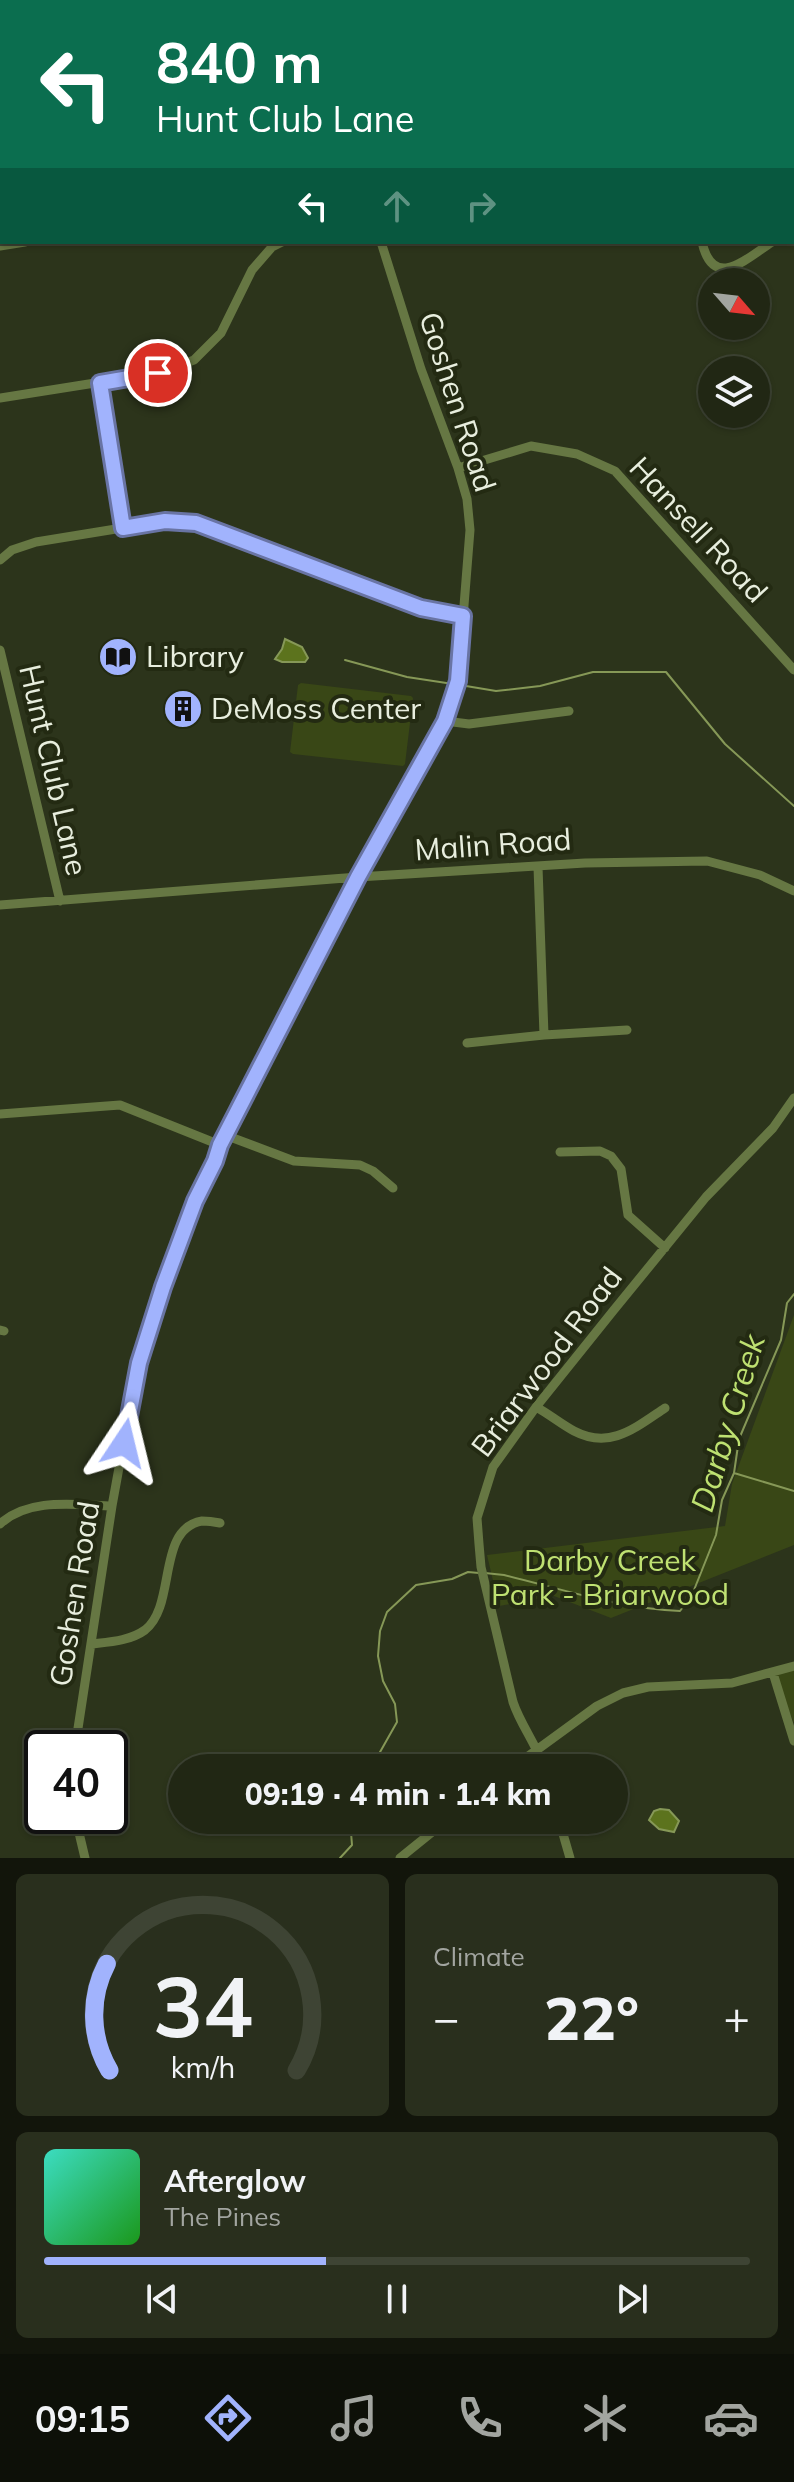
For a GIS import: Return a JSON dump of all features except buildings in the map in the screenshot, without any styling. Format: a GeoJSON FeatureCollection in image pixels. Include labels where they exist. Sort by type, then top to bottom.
{"type":"FeatureCollection","features":[{"type":"Feature","properties":{"kind":"street"},"geometry":{"type":"LineString","coordinates":[[0,398],[158,373],[194,360],[221,333],[252,270],[278,244]]}},
{"type":"Feature","properties":{"kind":"street","name":"Goshen Road"},"geometry":{"type":"LineString","coordinates":[[78,1730],[112,1506],[139,1363],[163,1287],[195,1201],[223,1140],[358,877],[445,721],[458,684],[470,530],[467,499],[382,244]]}},
{"type":"Feature","properties":{"kind":"street"},"geometry":{"type":"LineString","coordinates":[[703,244],[709,262],[721,268],[739,263],[769,244]]}},
{"type":"Feature","properties":{"kind":"street"},"geometry":{"type":"LineString","coordinates":[[100,383],[123,528]]}},
{"type":"Feature","properties":{"kind":"street","name":"Hansell Road"},"geometry":{"type":"LineString","coordinates":[[458,468],[531,446],[577,454],[615,471],[794,670]]}},
{"type":"Feature","properties":{"kind":"street"},"geometry":{"type":"LineString","coordinates":[[0,560],[23,546],[165,521],[196,523],[421,608],[463,616]]}},
{"type":"Feature","properties":{"kind":"street","name":"Hunt Club Lane"},"geometry":{"type":"LineString","coordinates":[[0,650],[60,901]]}},
{"type":"Feature","properties":{"kind":"street"},"geometry":{"type":"LineString","coordinates":[[445,721],[469,724],[569,711]]}},
{"type":"Feature","properties":{"kind":"street","name":"Malin Road"},"geometry":{"type":"LineString","coordinates":[[0,905],[585,863],[707,861],[760,875],[794,891]]}},
{"type":"Feature","properties":{"kind":"street"},"geometry":{"type":"LineString","coordinates":[[538,867],[544,1035]]}},
{"type":"Feature","properties":{"kind":"street"},"geometry":{"type":"LineString","coordinates":[[467,1043],[627,1030]]}},
{"type":"Feature","properties":{"kind":"street","name":"Briarwood Road"},"geometry":{"type":"LineString","coordinates":[[539,1754],[513,1702],[481,1567],[477,1518],[493,1467],[536,1407],[706,1197],[773,1128],[794,1098]]}},
{"type":"Feature","properties":{"kind":"street"},"geometry":{"type":"LineString","coordinates":[[0,1114],[120,1105],[294,1161],[360,1165],[373,1171],[393,1188]]}},
{"type":"Feature","properties":{"kind":"street"},"geometry":{"type":"LineString","coordinates":[[560,1152],[600,1151],[611,1156],[621,1169],[628,1215],[665,1248]]}},
{"type":"Feature","properties":{"kind":"street"},"geometry":{"type":"LineString","coordinates":[[536,1407],[586,1437],[603,1439],[619,1436],[665,1408]]}},
{"type":"Feature","properties":{"kind":"street"},"geometry":{"type":"LineString","coordinates":[[0,1524],[8,1517],[41,1505],[112,1506]]}},
{"type":"Feature","properties":{"kind":"street"},"geometry":{"type":"LineString","coordinates":[[92,1644],[125,1640],[145,1630],[160,1613],[174,1545],[183,1531],[201,1521],[220,1523]]}},
{"type":"Feature","properties":{"kind":"street"},"geometry":{"type":"LineString","coordinates":[[529,1754],[597,1706],[623,1693],[648,1687],[732,1683],[794,1666]]}},
{"type":"Feature","properties":{"kind":"street"},"geometry":{"type":"LineString","coordinates":[[773,1673],[794,1741]]}},
{"type":"Feature","properties":{"kind":"street"},"geometry":{"type":"LineString","coordinates":[[79,1834],[85,1858]]}},
{"type":"Feature","properties":{"kind":"street"},"geometry":{"type":"LineString","coordinates":[[400,1858],[430,1834]]}},
{"type":"Feature","properties":{"kind":"street"},"geometry":{"type":"LineString","coordinates":[[563,1834],[570,1858]]}},
{"type":"Feature","properties":{"kind":"green space"},"geometry":{"type":"Polygon","coordinates":[[[298,685],[411,696],[405,764],[290,752],[298,685]]]}},
{"type":"Feature","properties":{"kind":"green space","name":"Darby Creek Park - Briarwood"},"geometry":{"type":"Polygon","coordinates":[[[794,1315],[794,1545],[611,1618],[554,1596],[499,1606],[487,1555],[725,1526],[732,1484],[794,1315]]]}},
{"type":"Feature","properties":{"kind":"green space"},"geometry":{"type":"Polygon","coordinates":[[[794,1666],[794,1723],[773,1673],[794,1666]]]}},
{"type":"Feature","properties":{"kind":"shaded area"},"geometry":{"type":"Polygon","coordinates":[[[285,639],[302,647],[308,658],[305,662],[275,659],[285,639]]]}},
{"type":"Feature","properties":{"kind":"shaded area"},"geometry":{"type":"Polygon","coordinates":[[[669,1810],[679,1821],[674,1832],[659,1829],[649,1820],[654,1811],[669,1810]]]}},
{"type":"Feature","properties":{"kind":"waterway"},"geometry":{"type":"LineString","coordinates":[[345,660],[407,677],[453,684]]}},
{"type":"Feature","properties":{"kind":"waterway"},"geometry":{"type":"LineString","coordinates":[[460,685],[496,691],[540,686],[593,672],[666,672],[725,744],[794,806]]}},
{"type":"Feature","properties":{"kind":"waterway","name":"Darby Creek"},"geometry":{"type":"LineString","coordinates":[[485,1573],[614,1602],[680,1611],[692,1595],[716,1535],[722,1500],[734,1473],[739,1439],[781,1340],[787,1303],[794,1294]]}},
{"type":"Feature","properties":{"kind":"waterway"},"geometry":{"type":"LineString","coordinates":[[734,1473],[794,1491]]}},
{"type":"Feature","properties":{"kind":"waterway","name":"Darby Creek"},"geometry":{"type":"LineString","coordinates":[[379,1754],[397,1722],[395,1704],[383,1681],[378,1656],[380,1631],[387,1612],[416,1585],[452,1579],[468,1572],[479,1573]]}},
{"type":"Feature","properties":{"kind":"waterway","name":"Darby Creek"},"geometry":{"type":"LineString","coordinates":[[340,1858],[352,1845],[351,1834]]}},
{"type":"Feature","properties":{"kind":"place","name":"Library"},"geometry":{"type":"Point","coordinates":[118,657]}},
{"type":"Feature","properties":{"kind":"place","name":"DeMoss Center"},"geometry":{"type":"Point","coordinates":[183,709]}},
{"type":"Feature","properties":{"kind":"route"},"geometry":{"type":"LineString","coordinates":[[124,1443],[139,1363],[195,1201],[220,1145],[358,877],[445,721],[458,681],[463,616],[421,608],[196,523],[165,521],[123,528],[100,383],[158,373]]}}]}
